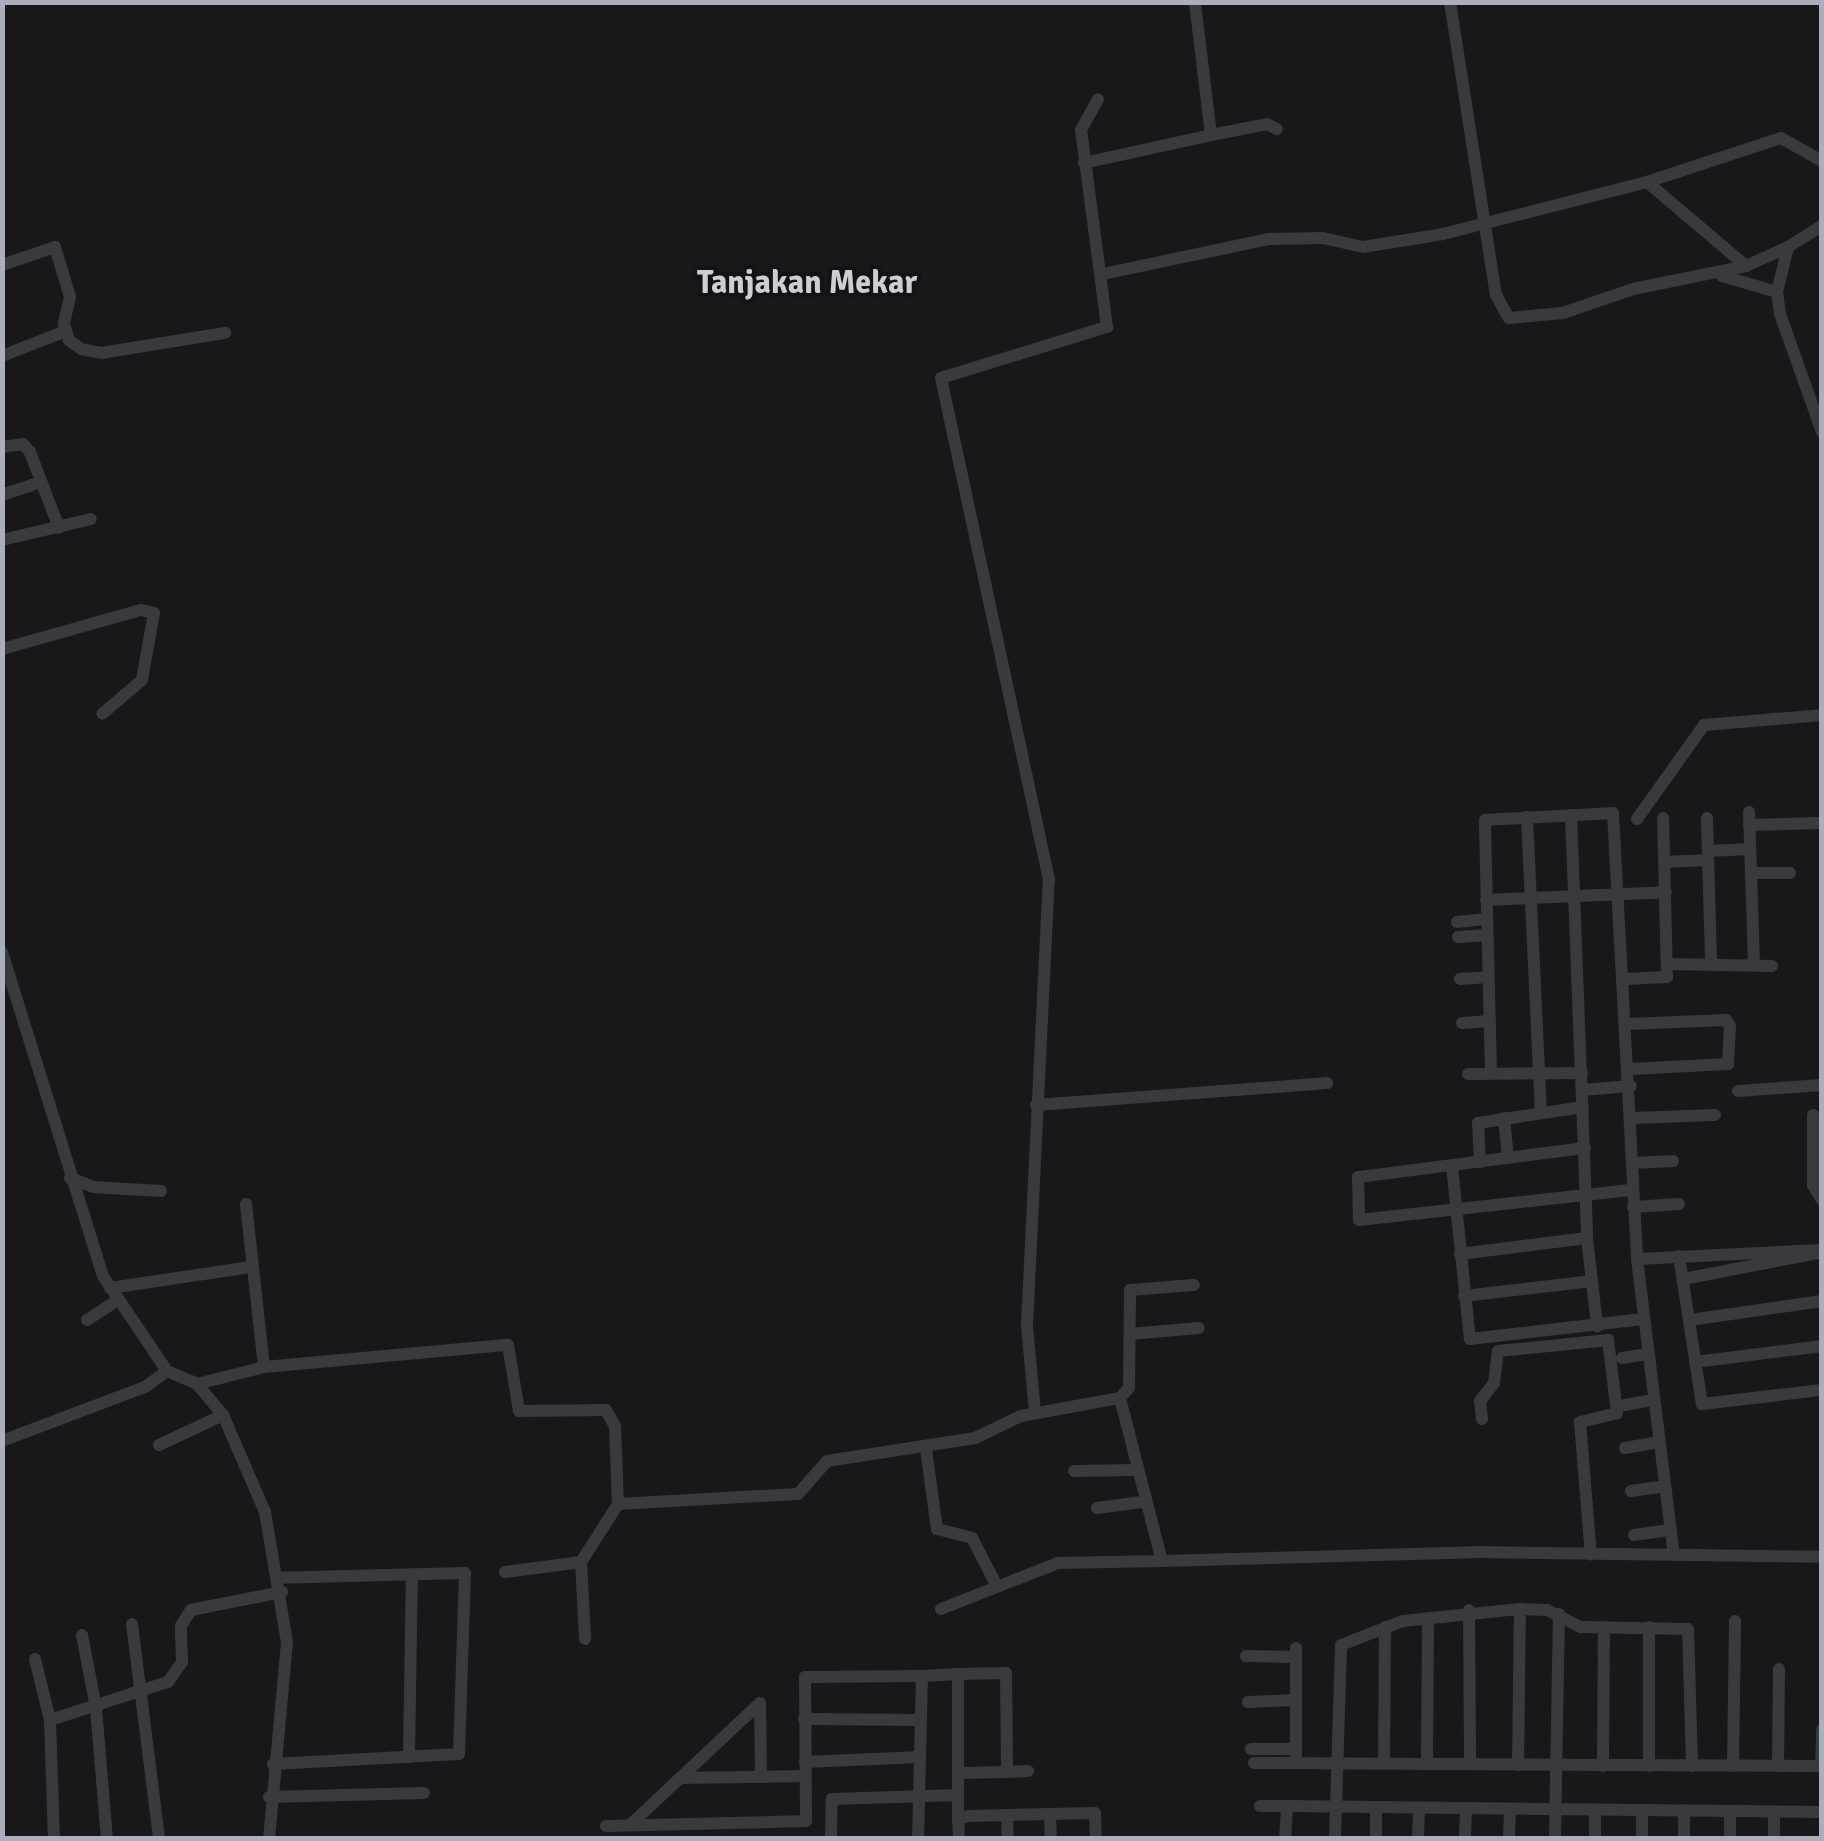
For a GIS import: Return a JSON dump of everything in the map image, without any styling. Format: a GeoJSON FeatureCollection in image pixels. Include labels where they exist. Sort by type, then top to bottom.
{"type":"FeatureCollection","features":[{"type":"Feature","properties":{"kind":"street"},"geometry":{"type":"LineString","coordinates":[[1194,2],[1211,135]]}},
{"type":"Feature","properties":{"kind":"street"},"geometry":{"type":"LineString","coordinates":[[1450,2],[1496,295],[1509,318],[1564,313],[1633,289],[1720,276],[1788,247],[1822,226]]}},
{"type":"Feature","properties":{"kind":"street"},"geometry":{"type":"LineString","coordinates":[[1035,1412],[1027,1325],[1049,880],[942,378],[1104,330],[1103,274],[1080,130],[1098,99]]}},
{"type":"Feature","properties":{"kind":"street"},"geometry":{"type":"LineString","coordinates":[[1084,163],[1266,124],[1277,128]]}},
{"type":"Feature","properties":{"kind":"street"},"geometry":{"type":"LineString","coordinates":[[1103,274],[1269,239],[1323,238],[1363,247],[1647,182],[1781,138],[1822,161]]}},
{"type":"Feature","properties":{"kind":"street"},"geometry":{"type":"LineString","coordinates":[[1647,182],[1746,266]]}},
{"type":"Feature","properties":{"kind":"street"},"geometry":{"type":"LineString","coordinates":[[2,265],[55,247],[70,297],[66,331],[80,349],[100,353],[224,333]]}},
{"type":"Feature","properties":{"kind":"street"},"geometry":{"type":"LineString","coordinates":[[1788,247],[1777,292],[1822,432]]}},
{"type":"Feature","properties":{"kind":"street"},"geometry":{"type":"LineString","coordinates":[[1720,276],[1777,292]]}},
{"type":"Feature","properties":{"kind":"street"},"geometry":{"type":"LineString","coordinates":[[2,356],[66,331]]}},
{"type":"Feature","properties":{"kind":"street"},"geometry":{"type":"LineString","coordinates":[[2,447],[24,444],[59,528]]}},
{"type":"Feature","properties":{"kind":"street"},"geometry":{"type":"LineString","coordinates":[[2,495],[41,482]]}},
{"type":"Feature","properties":{"kind":"street"},"geometry":{"type":"LineString","coordinates":[[2,540],[91,519]]}},
{"type":"Feature","properties":{"kind":"street"},"geometry":{"type":"LineString","coordinates":[[2,649],[141,610],[154,613],[142,680],[102,714]]}},
{"type":"Feature","properties":{"kind":"street"},"geometry":{"type":"LineString","coordinates":[[1637,818],[1704,725],[1822,715]]}},
{"type":"Feature","properties":{"kind":"street"},"geometry":{"type":"LineString","coordinates":[[1571,815],[1587,1238],[1597,1326]]}},
{"type":"Feature","properties":{"kind":"street"},"geometry":{"type":"LineString","coordinates":[[1491,1073],[1486,820],[1571,815],[1618,818],[1633,1207],[1643,1319],[1674,1556]]}},
{"type":"Feature","properties":{"kind":"street"},"geometry":{"type":"LineString","coordinates":[[1527,816],[1540,1113]]}},
{"type":"Feature","properties":{"kind":"street"},"geometry":{"type":"LineString","coordinates":[[1626,979],[1666,978],[1663,818]]}},
{"type":"Feature","properties":{"kind":"street"},"geometry":{"type":"LineString","coordinates":[[1707,818],[1711,964]]}},
{"type":"Feature","properties":{"kind":"street"},"geometry":{"type":"LineString","coordinates":[[1754,965],[1749,818],[1820,823]]}},
{"type":"Feature","properties":{"kind":"street"},"geometry":{"type":"LineString","coordinates":[[1665,862],[1750,849]]}},
{"type":"Feature","properties":{"kind":"street"},"geometry":{"type":"LineString","coordinates":[[1751,873],[1790,873]]}},
{"type":"Feature","properties":{"kind":"street"},"geometry":{"type":"LineString","coordinates":[[1486,900],[1666,892]]}},
{"type":"Feature","properties":{"kind":"street"},"geometry":{"type":"LineString","coordinates":[[1457,922],[1487,920]]}},
{"type":"Feature","properties":{"kind":"street"},"geometry":{"type":"LineString","coordinates":[[1458,937],[1487,935]]}},
{"type":"Feature","properties":{"kind":"street"},"geometry":{"type":"LineString","coordinates":[[2,952],[70,1178],[114,1294],[167,1371],[196,1384],[223,1415],[254,1478],[281,1585],[286,1642],[269,1797],[269,1838]]}},
{"type":"Feature","properties":{"kind":"street"},"geometry":{"type":"LineString","coordinates":[[1667,964],[1772,966]]}},
{"type":"Feature","properties":{"kind":"street"},"geometry":{"type":"LineString","coordinates":[[1460,979],[1488,977]]}},
{"type":"Feature","properties":{"kind":"street"},"geometry":{"type":"LineString","coordinates":[[1628,1024],[1726,1020],[1730,1026],[1728,1064],[1630,1068]]}},
{"type":"Feature","properties":{"kind":"street"},"geometry":{"type":"LineString","coordinates":[[1462,1022],[1490,1021]]}},
{"type":"Feature","properties":{"kind":"street"},"geometry":{"type":"LineString","coordinates":[[1468,1074],[1582,1073]]}},
{"type":"Feature","properties":{"kind":"street"},"geometry":{"type":"LineString","coordinates":[[1036,1105],[1327,1083]]}},
{"type":"Feature","properties":{"kind":"street"},"geometry":{"type":"LineString","coordinates":[[1738,1091],[1822,1085]]}},
{"type":"Feature","properties":{"kind":"street"},"geometry":{"type":"LineString","coordinates":[[1582,1090],[1631,1086]]}},
{"type":"Feature","properties":{"kind":"street"},"geometry":{"type":"LineString","coordinates":[[1480,1162],[1478,1122],[1583,1106]]}},
{"type":"Feature","properties":{"kind":"street"},"geometry":{"type":"LineString","coordinates":[[1632,1118],[1715,1115]]}},
{"type":"Feature","properties":{"kind":"street"},"geometry":{"type":"LineString","coordinates":[[1813,1115],[1813,1184],[1822,1200]]}},
{"type":"Feature","properties":{"kind":"street"},"geometry":{"type":"LineString","coordinates":[[1504,1118],[1508,1158]]}},
{"type":"Feature","properties":{"kind":"street"},"geometry":{"type":"LineString","coordinates":[[1584,1148],[1356,1180],[1360,1222],[1632,1190]]}},
{"type":"Feature","properties":{"kind":"street"},"geometry":{"type":"LineString","coordinates":[[1632,1163],[1674,1161]]}},
{"type":"Feature","properties":{"kind":"street"},"geometry":{"type":"LineString","coordinates":[[1452,1166],[1470,1339],[1643,1319]]}},
{"type":"Feature","properties":{"kind":"street"},"geometry":{"type":"LineString","coordinates":[[70,1178],[93,1188],[161,1191]]}},
{"type":"Feature","properties":{"kind":"street"},"geometry":{"type":"LineString","coordinates":[[246,1204],[264,1367]]}},
{"type":"Feature","properties":{"kind":"street"},"geometry":{"type":"LineString","coordinates":[[1633,1207],[1679,1204]]}},
{"type":"Feature","properties":{"kind":"street"},"geometry":{"type":"LineString","coordinates":[[1460,1254],[1587,1238]]}},
{"type":"Feature","properties":{"kind":"street"},"geometry":{"type":"LineString","coordinates":[[1637,1259],[1822,1250]]}},
{"type":"Feature","properties":{"kind":"street"},"geometry":{"type":"LineString","coordinates":[[1684,1279],[1822,1250]]}},
{"type":"Feature","properties":{"kind":"street"},"geometry":{"type":"LineString","coordinates":[[1679,1256],[1702,1404],[1822,1390]]}},
{"type":"Feature","properties":{"kind":"street"},"geometry":{"type":"LineString","coordinates":[[87,1320],[114,1294],[250,1267]]}},
{"type":"Feature","properties":{"kind":"street"},"geometry":{"type":"LineString","coordinates":[[1464,1296],[1592,1282]]}},
{"type":"Feature","properties":{"kind":"street"},"geometry":{"type":"LineString","coordinates":[[618,1504],[798,1494],[826,1461],[975,1438],[1035,1412],[1120,1398],[1130,1388],[1130,1290],[1194,1285]]}},
{"type":"Feature","properties":{"kind":"street"},"geometry":{"type":"LineString","coordinates":[[1690,1320],[1822,1302]]}},
{"type":"Feature","properties":{"kind":"street"},"geometry":{"type":"LineString","coordinates":[[1130,1334],[1199,1328]]}},
{"type":"Feature","properties":{"kind":"street"},"geometry":{"type":"LineString","coordinates":[[1482,1419],[1480,1401],[1494,1383],[1498,1351],[1610,1342],[1618,1413],[1580,1422],[1591,1555]]}},
{"type":"Feature","properties":{"kind":"street"},"geometry":{"type":"LineString","coordinates":[[196,1384],[264,1367],[508,1346],[520,1411],[609,1413],[616,1436],[618,1504],[580,1562],[585,1639]]}},
{"type":"Feature","properties":{"kind":"street"},"geometry":{"type":"LineString","coordinates":[[1695,1362],[1822,1346]]}},
{"type":"Feature","properties":{"kind":"street"},"geometry":{"type":"LineString","coordinates":[[1622,1358],[1648,1354]]}},
{"type":"Feature","properties":{"kind":"street"},"geometry":{"type":"LineString","coordinates":[[2,1441],[145,1388],[167,1371]]}},
{"type":"Feature","properties":{"kind":"street"},"geometry":{"type":"LineString","coordinates":[[1120,1398],[1142,1502],[1162,1561]]}},
{"type":"Feature","properties":{"kind":"street"},"geometry":{"type":"LineString","coordinates":[[1625,1405],[1654,1400]]}},
{"type":"Feature","properties":{"kind":"street"},"geometry":{"type":"LineString","coordinates":[[159,1445],[223,1415]]}},
{"type":"Feature","properties":{"kind":"street"},"geometry":{"type":"LineString","coordinates":[[1625,1448],[1659,1442]]}},
{"type":"Feature","properties":{"kind":"street"},"geometry":{"type":"LineString","coordinates":[[926,1448],[937,1529],[972,1538],[997,1586]]}},
{"type":"Feature","properties":{"kind":"street"},"geometry":{"type":"LineString","coordinates":[[1074,1471],[1134,1470]]}},
{"type":"Feature","properties":{"kind":"street"},"geometry":{"type":"LineString","coordinates":[[1631,1491],[1665,1486]]}},
{"type":"Feature","properties":{"kind":"street"},"geometry":{"type":"LineString","coordinates":[[1097,1508],[1142,1502]]}},
{"type":"Feature","properties":{"kind":"street"},"geometry":{"type":"LineString","coordinates":[[1634,1536],[1671,1530]]}},
{"type":"Feature","properties":{"kind":"street"},"geometry":{"type":"LineString","coordinates":[[941,1609],[1058,1563],[1591,1555],[1822,1557]]}},
{"type":"Feature","properties":{"kind":"street"},"geometry":{"type":"LineString","coordinates":[[505,1572],[580,1562]]}},
{"type":"Feature","properties":{"kind":"street"},"geometry":{"type":"LineString","coordinates":[[50,1720],[144,1694],[178,1674],[182,1626],[191,1610],[281,1585],[465,1573],[459,1754],[273,1764]]}},
{"type":"Feature","properties":{"kind":"street"},"geometry":{"type":"LineString","coordinates":[[410,1757],[412,1574]]}},
{"type":"Feature","properties":{"kind":"street"},"geometry":{"type":"LineString","coordinates":[[1518,1765],[1520,1609]]}},
{"type":"Feature","properties":{"kind":"street"},"geometry":{"type":"LineString","coordinates":[[1335,1838],[1341,1645],[1385,1627],[1428,1618],[1469,1610],[1520,1609],[1559,1614],[1581,1627],[1649,1627],[1691,1632],[1692,1766]]}},
{"type":"Feature","properties":{"kind":"street"},"geometry":{"type":"LineString","coordinates":[[1469,1610],[1470,1760]]}},
{"type":"Feature","properties":{"kind":"street"},"geometry":{"type":"LineString","coordinates":[[1555,1838],[1559,1614]]}},
{"type":"Feature","properties":{"kind":"street"},"geometry":{"type":"LineString","coordinates":[[1427,1762],[1428,1618]]}},
{"type":"Feature","properties":{"kind":"street"},"geometry":{"type":"LineString","coordinates":[[1733,1766],[1735,1621]]}},
{"type":"Feature","properties":{"kind":"street"},"geometry":{"type":"LineString","coordinates":[[132,1624],[144,1694],[159,1838]]}},
{"type":"Feature","properties":{"kind":"street"},"geometry":{"type":"LineString","coordinates":[[1384,1763],[1385,1627]]}},
{"type":"Feature","properties":{"kind":"street"},"geometry":{"type":"LineString","coordinates":[[1602,1766],[1604,1627]]}},
{"type":"Feature","properties":{"kind":"street"},"geometry":{"type":"LineString","coordinates":[[1649,1627],[1649,1766]]}},
{"type":"Feature","properties":{"kind":"street"},"geometry":{"type":"LineString","coordinates":[[82,1635],[96,1708],[108,1838]]}},
{"type":"Feature","properties":{"kind":"street"},"geometry":{"type":"LineString","coordinates":[[1246,1656],[1296,1652],[1296,1755]]}},
{"type":"Feature","properties":{"kind":"street"},"geometry":{"type":"LineString","coordinates":[[35,1659],[50,1720],[54,1838]]}},
{"type":"Feature","properties":{"kind":"street"},"geometry":{"type":"LineString","coordinates":[[1778,1670],[1778,1766]]}},
{"type":"Feature","properties":{"kind":"street"},"geometry":{"type":"LineString","coordinates":[[606,1826],[806,1821],[805,1677],[1006,1673],[1007,1772]]}},
{"type":"Feature","properties":{"kind":"street"},"geometry":{"type":"LineString","coordinates":[[958,1674],[958,1838]]}},
{"type":"Feature","properties":{"kind":"street"},"geometry":{"type":"LineString","coordinates":[[918,1838],[922,1676]]}},
{"type":"Feature","properties":{"kind":"street"},"geometry":{"type":"LineString","coordinates":[[1248,1702],[1296,1700]]}},
{"type":"Feature","properties":{"kind":"street"},"geometry":{"type":"LineString","coordinates":[[630,1825],[760,1703],[761,1777]]}},
{"type":"Feature","properties":{"kind":"street"},"geometry":{"type":"LineString","coordinates":[[804,1719],[921,1720]]}},
{"type":"Feature","properties":{"kind":"street"},"geometry":{"type":"LineString","coordinates":[[1253,1756],[1296,1755],[1339,1764],[1470,1760],[1556,1766],[1821,1766],[1822,1730]]}},
{"type":"Feature","properties":{"kind":"street"},"geometry":{"type":"LineString","coordinates":[[680,1778],[761,1777],[920,1757]]}},
{"type":"Feature","properties":{"kind":"street"},"geometry":{"type":"LineString","coordinates":[[958,1773],[1028,1772]]}},
{"type":"Feature","properties":{"kind":"street"},"geometry":{"type":"LineString","coordinates":[[269,1797],[424,1793]]}},
{"type":"Feature","properties":{"kind":"street"},"geometry":{"type":"LineString","coordinates":[[806,1800],[958,1795]]}},
{"type":"Feature","properties":{"kind":"street"},"geometry":{"type":"LineString","coordinates":[[831,1838],[832,1799]]}},
{"type":"Feature","properties":{"kind":"street"},"geometry":{"type":"LineString","coordinates":[[1260,1806],[1510,1812],[1822,1812]]}},
{"type":"Feature","properties":{"kind":"street"},"geometry":{"type":"LineString","coordinates":[[1286,1838],[1287,1806]]}},
{"type":"Feature","properties":{"kind":"street"},"geometry":{"type":"LineString","coordinates":[[1418,1838],[1419,1809]]}},
{"type":"Feature","properties":{"kind":"street"},"geometry":{"type":"LineString","coordinates":[[1376,1810],[1376,1838]]}},
{"type":"Feature","properties":{"kind":"street"},"geometry":{"type":"LineString","coordinates":[[1595,1810],[1595,1838]]}},
{"type":"Feature","properties":{"kind":"street"},"geometry":{"type":"LineString","coordinates":[[1642,1810],[1642,1838]]}},
{"type":"Feature","properties":{"kind":"street"},"geometry":{"type":"LineString","coordinates":[[1684,1810],[1684,1838]]}},
{"type":"Feature","properties":{"kind":"street"},"geometry":{"type":"LineString","coordinates":[[1465,1838],[1466,1811]]}},
{"type":"Feature","properties":{"kind":"street"},"geometry":{"type":"LineString","coordinates":[[1730,1811],[1730,1838]]}},
{"type":"Feature","properties":{"kind":"street"},"geometry":{"type":"LineString","coordinates":[[1509,1838],[1510,1812]]}},
{"type":"Feature","properties":{"kind":"street"},"geometry":{"type":"LineString","coordinates":[[1774,1812],[1774,1838]]}},
{"type":"Feature","properties":{"kind":"street"},"geometry":{"type":"LineString","coordinates":[[958,1820],[1095,1813],[1096,1838]]}},
{"type":"Feature","properties":{"kind":"street"},"geometry":{"type":"LineString","coordinates":[[1050,1814],[1051,1838]]}},
{"type":"Feature","properties":{"kind":"street"},"geometry":{"type":"LineString","coordinates":[[1008,1815],[1008,1838]]}},
{"type":"Feature","properties":{"kind":"district","name":"Tanjakan Mekar"},"geometry":{"type":"Point","coordinates":[807,283]}}]}
